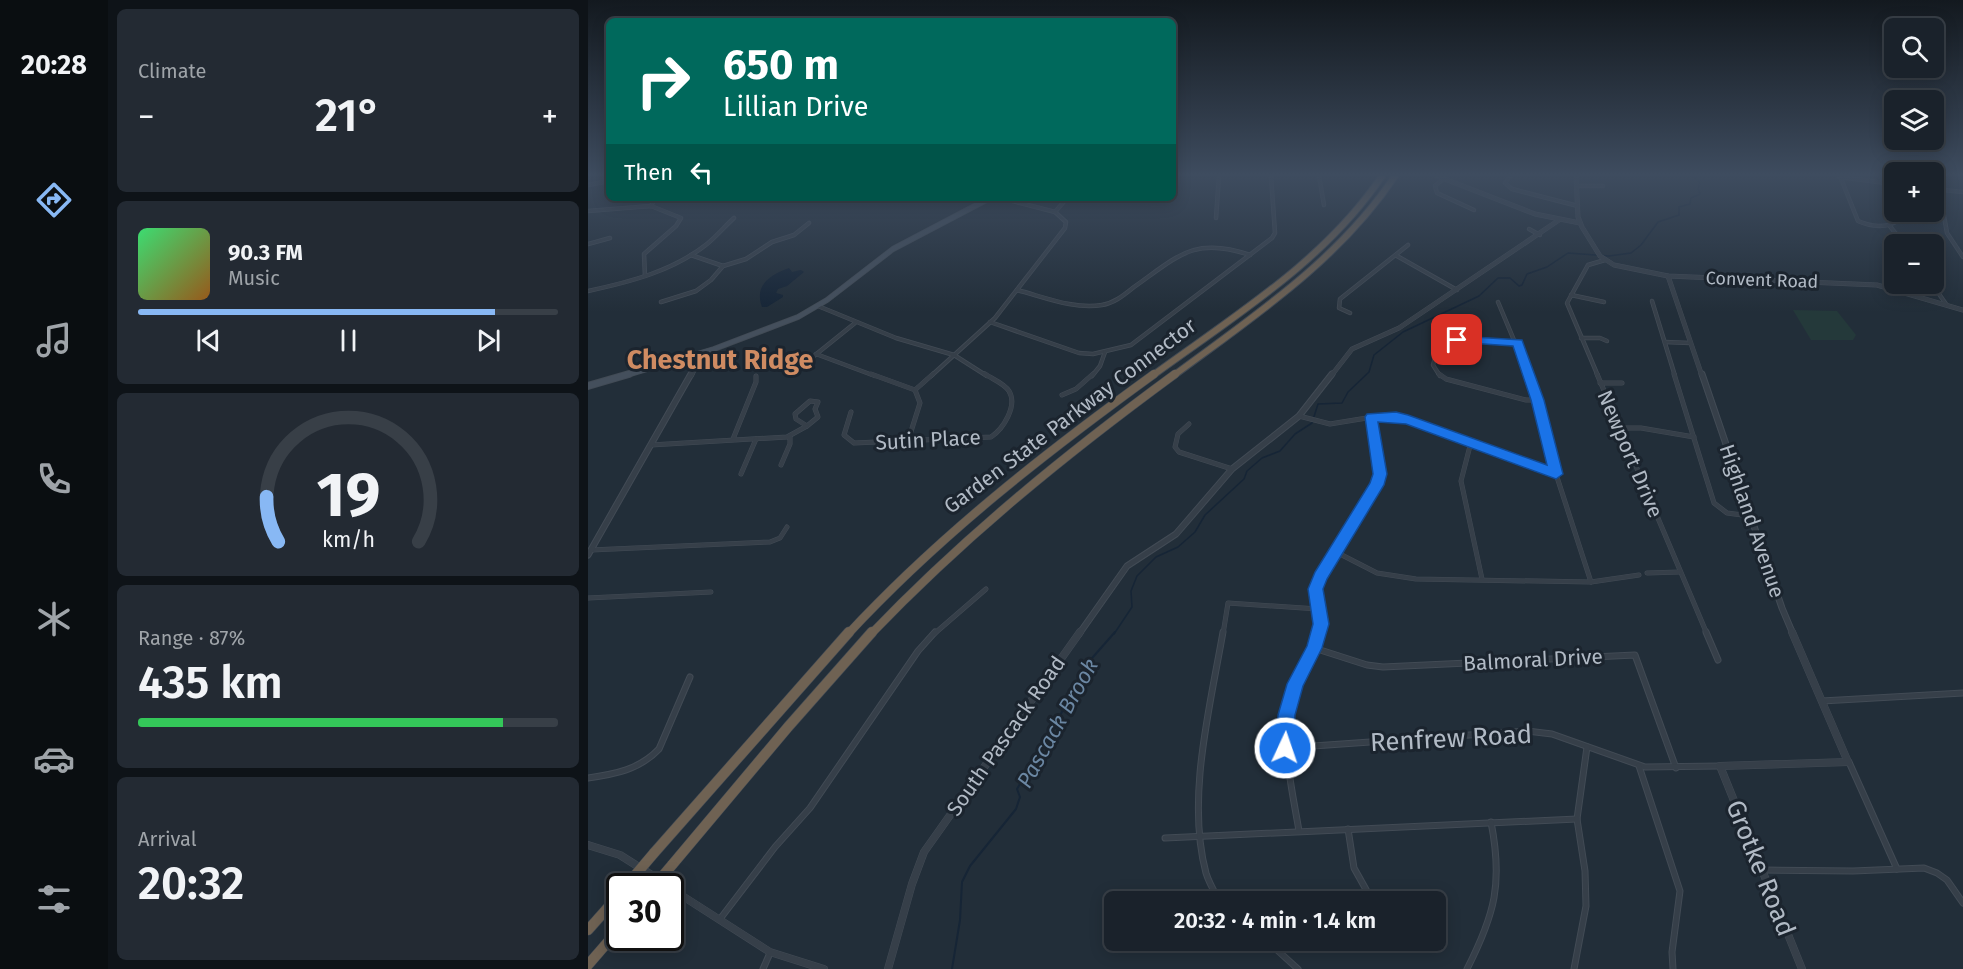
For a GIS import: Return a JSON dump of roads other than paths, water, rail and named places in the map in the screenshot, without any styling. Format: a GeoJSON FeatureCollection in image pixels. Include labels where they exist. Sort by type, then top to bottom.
{"type":"FeatureCollection","features":[{"type":"Feature","properties":{"kind":"highway","name":"Garden State Parkway Connector"},"geometry":{"type":"LineString","coordinates":[[637,873],[819,664],[916,563],[1019,475],[1304,262],[1348,221]]}},
{"type":"Feature","properties":{"kind":"highway"},"geometry":{"type":"LineString","coordinates":[[1352,233],[1360,221]]}},
{"type":"Feature","properties":{"kind":"highway"},"geometry":{"type":"LineString","coordinates":[[1352,233],[1362,221]]}},
{"type":"Feature","properties":{"kind":"highway","name":"Garden State Parkway Connector"},"geometry":{"type":"LineString","coordinates":[[665,873],[842,665],[950,554],[1040,476],[1303,278],[1352,233]]}},
{"type":"Feature","properties":{"kind":"highway"},"geometry":{"type":"LineString","coordinates":[[588,930],[606,910]]}},
{"type":"Feature","properties":{"kind":"highway"},"geometry":{"type":"LineString","coordinates":[[588,965],[606,944]]}},
{"type":"Feature","properties":{"kind":"main road"},"geometry":{"type":"LineString","coordinates":[[588,386],[704,352],[786,322],[818,306],[883,255],[946,221]]}},
{"type":"Feature","properties":{"kind":"street"},"geometry":{"type":"LineString","coordinates":[[645,276],[644,254],[679,221]]}},
{"type":"Feature","properties":{"kind":"street"},"geometry":{"type":"LineString","coordinates":[[588,291],[618,285],[645,276],[691,255],[708,243],[731,221]]}},
{"type":"Feature","properties":{"kind":"street"},"geometry":{"type":"LineString","coordinates":[[915,390],[990,322],[1065,228],[1065,221]]}},
{"type":"Feature","properties":{"kind":"street"},"geometry":{"type":"LineString","coordinates":[[990,322],[1018,330],[1071,351],[1093,354],[1131,345],[1272,238],[1275,233],[1274,221]]}},
{"type":"Feature","properties":{"kind":"street","name":"South Pascack Road"},"geometry":{"type":"LineString","coordinates":[[888,969],[912,884],[924,852],[1126,566],[1176,534],[1232,469],[1299,416],[1352,349],[1399,328],[1558,221]]}},
{"type":"Feature","properties":{"kind":"street"},"geometry":{"type":"LineString","coordinates":[[1568,221],[1580,223],[1597,252],[1604,259],[1588,265],[1572,295],[1604,302]]}},
{"type":"Feature","properties":{"kind":"street"},"geometry":{"type":"LineString","coordinates":[[1860,221],[1868,225],[1889,225],[1895,222]]}},
{"type":"Feature","properties":{"kind":"street"},"geometry":{"type":"LineString","coordinates":[[1945,221],[1947,233],[1963,257]]}},
{"type":"Feature","properties":{"kind":"street"},"geometry":{"type":"LineString","coordinates":[[691,255],[723,266],[746,259],[772,242],[794,235],[809,223]]}},
{"type":"Feature","properties":{"kind":"street"},"geometry":{"type":"LineString","coordinates":[[1889,225],[1896,234]]}},
{"type":"Feature","properties":{"kind":"street"},"geometry":{"type":"LineString","coordinates":[[1529,229],[1540,235]]}},
{"type":"Feature","properties":{"kind":"street"},"geometry":{"type":"LineString","coordinates":[[588,244],[610,238]]}},
{"type":"Feature","properties":{"kind":"street"},"geometry":{"type":"LineString","coordinates":[[1350,313],[1339,308],[1340,299],[1408,245]]}},
{"type":"Feature","properties":{"kind":"street"},"geometry":{"type":"LineString","coordinates":[[1017,290],[1087,306],[1101,305],[1116,300],[1191,249],[1224,246],[1250,255]]}},
{"type":"Feature","properties":{"kind":"street"},"geometry":{"type":"LineString","coordinates":[[1396,256],[1413,262],[1457,290]]}},
{"type":"Feature","properties":{"kind":"street","name":"Convent Road"},"geometry":{"type":"LineString","coordinates":[[1604,259],[1621,267],[1668,276],[1760,282],[1863,283],[1891,288],[1963,310]]}},
{"type":"Feature","properties":{"kind":"street"},"geometry":{"type":"LineString","coordinates":[[661,302],[680,299],[694,292],[716,277],[723,266]]}},
{"type":"Feature","properties":{"kind":"street","name":"Highland Avenue"},"geometry":{"type":"LineString","coordinates":[[1668,276],[1782,608],[1848,762]]}},
{"type":"Feature","properties":{"kind":"street"},"geometry":{"type":"LineString","coordinates":[[1939,294],[1946,304]]}},
{"type":"Feature","properties":{"kind":"street","name":"Newport Drive"},"geometry":{"type":"LineString","coordinates":[[1572,295],[1567,303],[1718,660]]}},
{"type":"Feature","properties":{"kind":"street"},"geometry":{"type":"LineString","coordinates":[[1652,301],[1716,506],[1727,513],[1750,516]]}},
{"type":"Feature","properties":{"kind":"street"},"geometry":{"type":"LineString","coordinates":[[1498,302],[1517,343],[1538,400],[1556,474],[1591,582]]}},
{"type":"Feature","properties":{"kind":"street","name":"Sutin Place"},"geometry":{"type":"LineString","coordinates":[[818,306],[855,322],[954,355],[1010,391],[1006,423],[998,434],[991,437],[850,442],[844,435],[851,412]]}},
{"type":"Feature","properties":{"kind":"street"},"geometry":{"type":"LineString","coordinates":[[799,368],[855,322]]}},
{"type":"Feature","properties":{"kind":"street"},"geometry":{"type":"LineString","coordinates":[[1581,338],[1600,338],[1607,341]]}},
{"type":"Feature","properties":{"kind":"street"},"geometry":{"type":"LineString","coordinates":[[1517,343],[1450,341],[1438,350],[1433,365],[1446,379],[1526,400],[1538,400]]}},
{"type":"Feature","properties":{"kind":"street"},"geometry":{"type":"LineString","coordinates":[[1665,342],[1690,343]]}},
{"type":"Feature","properties":{"kind":"street"},"geometry":{"type":"LineString","coordinates":[[589,552],[704,352]]}},
{"type":"Feature","properties":{"kind":"street"},"geometry":{"type":"LineString","coordinates":[[1062,395],[1072,391],[1101,367],[1105,352]]}},
{"type":"Feature","properties":{"kind":"street"},"geometry":{"type":"LineString","coordinates":[[816,354],[915,390],[920,403],[908,441]]}},
{"type":"Feature","properties":{"kind":"street"},"geometry":{"type":"LineString","coordinates":[[733,439],[756,382],[756,376]]}},
{"type":"Feature","properties":{"kind":"street"},"geometry":{"type":"LineString","coordinates":[[1600,383],[1622,383]]}},
{"type":"Feature","properties":{"kind":"street"},"geometry":{"type":"LineString","coordinates":[[651,446],[790,436],[807,426],[818,418],[815,409],[817,401],[810,401],[796,413],[796,419],[807,426]]}},
{"type":"Feature","properties":{"kind":"street"},"geometry":{"type":"LineString","coordinates":[[1299,416],[1330,424],[1371,417],[1408,419],[1556,474]]}},
{"type":"Feature","properties":{"kind":"street"},"geometry":{"type":"LineString","coordinates":[[1299,831],[1285,748],[1287,715],[1295,684],[1314,648],[1321,624],[1315,589],[1377,485],[1380,474],[1371,417]]}},
{"type":"Feature","properties":{"kind":"street"},"geometry":{"type":"LineString","coordinates":[[1189,424],[1178,434],[1176,447],[1179,452],[1232,469]]}},
{"type":"Feature","properties":{"kind":"street"},"geometry":{"type":"LineString","coordinates":[[1618,428],[1649,429],[1694,437]]}},
{"type":"Feature","properties":{"kind":"street"},"geometry":{"type":"LineString","coordinates":[[781,465],[790,444],[790,436]]}},
{"type":"Feature","properties":{"kind":"street"},"geometry":{"type":"LineString","coordinates":[[741,474],[756,439]]}},
{"type":"Feature","properties":{"kind":"street"},"geometry":{"type":"LineString","coordinates":[[1471,442],[1461,481],[1482,579]]}},
{"type":"Feature","properties":{"kind":"street"},"geometry":{"type":"LineString","coordinates":[[589,552],[770,542],[780,538],[787,527]]}},
{"type":"Feature","properties":{"kind":"street"},"geometry":{"type":"LineString","coordinates":[[1336,552],[1377,573],[1397,578],[1591,582],[1639,575]]}},
{"type":"Feature","properties":{"kind":"street"},"geometry":{"type":"LineString","coordinates":[[1647,573],[1680,572]]}},
{"type":"Feature","properties":{"kind":"street"},"geometry":{"type":"LineString","coordinates":[[719,920],[775,847],[810,808],[918,651],[941,626],[986,589]]}},
{"type":"Feature","properties":{"kind":"street"},"geometry":{"type":"LineString","coordinates":[[588,598],[711,592]]}},
{"type":"Feature","properties":{"kind":"street"},"geometry":{"type":"LineString","coordinates":[[1214,891],[1209,880],[1201,836],[1200,780],[1202,751],[1228,603],[1318,609]]}},
{"type":"Feature","properties":{"kind":"street","name":"Balmoral Drive"},"geometry":{"type":"LineString","coordinates":[[1314,648],[1367,665],[1383,667],[1635,655],[1676,768]]}},
{"type":"Feature","properties":{"kind":"street"},"geometry":{"type":"LineString","coordinates":[[588,778],[620,773],[643,764],[653,756],[659,749],[690,677]]}},
{"type":"Feature","properties":{"kind":"street"},"geometry":{"type":"LineString","coordinates":[[1821,701],[1963,693]]}},
{"type":"Feature","properties":{"kind":"street","name":"Renfrew Road"},"geometry":{"type":"LineString","coordinates":[[1285,748],[1527,731],[1552,734],[1640,765],[1676,768],[1720,766]]}},
{"type":"Feature","properties":{"kind":"street"},"geometry":{"type":"LineString","coordinates":[[1574,969],[1586,906],[1585,870],[1577,819],[1587,747]]}},
{"type":"Feature","properties":{"kind":"street"},"geometry":{"type":"LineString","coordinates":[[1720,766],[1848,762],[1897,869]]}},
{"type":"Feature","properties":{"kind":"street"},"geometry":{"type":"LineString","coordinates":[[1640,765],[1680,891],[1672,952],[1673,969]]}},
{"type":"Feature","properties":{"kind":"street","name":"Grotke Road"},"geometry":{"type":"LineString","coordinates":[[1720,766],[1802,969]]}},
{"type":"Feature","properties":{"kind":"street"},"geometry":{"type":"LineString","coordinates":[[1165,838],[1577,819]]}},
{"type":"Feature","properties":{"kind":"street"},"geometry":{"type":"LineString","coordinates":[[1467,969],[1488,921],[1496,886],[1498,870],[1491,822]]}},
{"type":"Feature","properties":{"kind":"street"},"geometry":{"type":"LineString","coordinates":[[1348,829],[1350,861],[1357,879],[1365,891]]}},
{"type":"Feature","properties":{"kind":"street"},"geometry":{"type":"LineString","coordinates":[[588,845],[600,846],[619,854],[648,873]]}},
{"type":"Feature","properties":{"kind":"street"},"geometry":{"type":"LineString","coordinates":[[1763,870],[1866,871],[1923,868],[1934,871],[1955,888],[1963,903]]}},
{"type":"Feature","properties":{"kind":"street"},"geometry":{"type":"LineString","coordinates":[[684,896],[770,952],[824,969]]}},
{"type":"Feature","properties":{"kind":"street"},"geometry":{"type":"LineString","coordinates":[[1278,951],[1298,969]]}},
{"type":"Feature","properties":{"kind":"street"},"geometry":{"type":"LineString","coordinates":[[762,969],[770,952]]}},
{"type":"Feature","properties":{"kind":"water"},"geometry":{"type":"Polygon","coordinates":[[[789,268],[792,272],[801,270],[804,272],[787,286],[778,289],[776,293],[783,297],[767,307],[762,307],[760,293],[765,282],[789,268]]]}},
{"type":"Feature","properties":{"kind":"waterway","name":"Pascack Brook"},"geometry":{"type":"LineString","coordinates":[[1114,634],[1132,607],[1131,591],[1137,576],[1156,557],[1178,547],[1195,532],[1205,515],[1244,479],[1247,471],[1262,458],[1280,451],[1295,434],[1312,423],[1318,404],[1342,403],[1348,392],[1369,372],[1374,355],[1403,332],[1479,296],[1498,278],[1510,278],[1519,286],[1522,285],[1527,274],[1547,267],[1568,253],[1609,256],[1631,253],[1641,245],[1660,221]]}},
{"type":"Feature","properties":{"kind":"waterway","name":"Pascack Brook"},"geometry":{"type":"LineString","coordinates":[[952,969],[960,920],[962,882],[970,866],[1016,809],[1020,797],[1017,789],[1066,705],[1086,665],[1115,632]]}},
{"type":"Feature","properties":{"kind":"district","name":"Chestnut Ridge"},"geometry":{"type":"Point","coordinates":[720,360]}}]}
